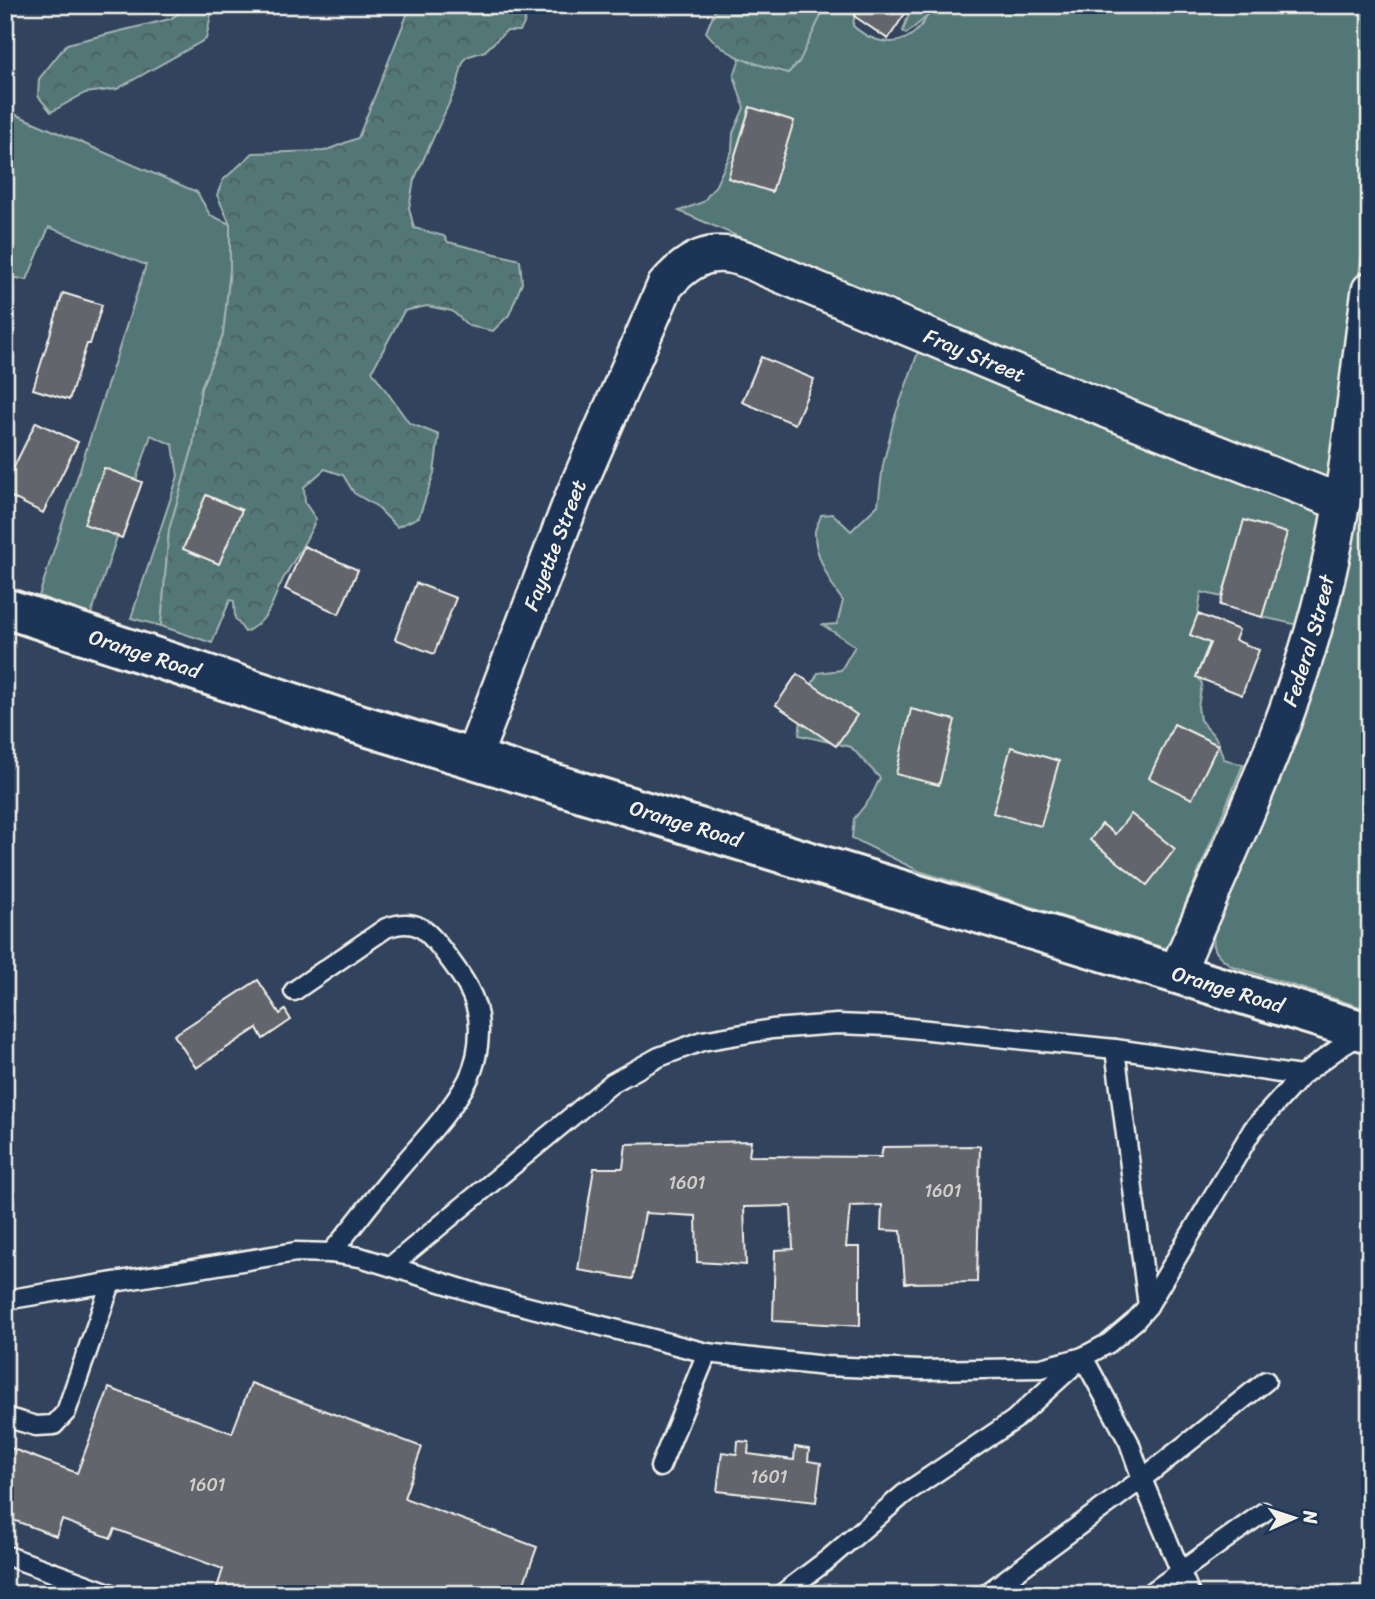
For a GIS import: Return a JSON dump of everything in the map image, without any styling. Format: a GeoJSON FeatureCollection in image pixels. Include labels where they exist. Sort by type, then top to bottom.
{"type":"FeatureCollection","features":[{"type":"Feature","properties":{"kind":"main road","name":"Orange Road"},"geometry":{"type":"LineString","coordinates":[[5,608],[336,717],[1368,1032]]}},
{"type":"Feature","properties":{"kind":"street","name":"Fray Street"},"geometry":{"type":"LineString","coordinates":[[644,335],[665,286],[680,269],[699,258],[721,254],[743,257],[1040,383],[1342,503]]}},
{"type":"Feature","properties":{"kind":"street","name":"Federal Street"},"geometry":{"type":"LineString","coordinates":[[1177,972],[1276,742],[1301,670],[1327,578],[1342,503],[1370,290]]}},
{"type":"Feature","properties":{"kind":"street","name":"Fayette Street"},"geometry":{"type":"LineString","coordinates":[[472,758],[574,495],[644,335]]}},
{"type":"Feature","properties":{"kind":"lane"},"geometry":{"type":"LineString","coordinates":[[294,991],[386,928],[398,924],[416,925],[428,931],[463,977],[473,997],[479,1025],[478,1053],[468,1080],[431,1132],[331,1253]]}},
{"type":"Feature","properties":{"kind":"lane"},"geometry":{"type":"LineString","coordinates":[[391,1266],[612,1083],[659,1057],[702,1041],[772,1029],[837,1024],[889,1026],[1115,1049],[1301,1076]]}},
{"type":"Feature","properties":{"kind":"lane"},"geometry":{"type":"LineString","coordinates":[[5,1300],[296,1252],[331,1253],[360,1257],[482,1295],[707,1353],[825,1366],[921,1370],[1041,1368],[1083,1357],[1109,1343],[1135,1321],[1148,1306],[1253,1129],[1301,1076],[1339,1048],[1368,1032]]}},
{"type":"Feature","properties":{"kind":"lane"},"geometry":{"type":"LineString","coordinates":[[1115,1049],[1148,1306]]}},
{"type":"Feature","properties":{"kind":"lane"},"geometry":{"type":"LineString","coordinates":[[5,1417],[36,1426],[54,1425],[66,1412],[111,1283]]}},
{"type":"Feature","properties":{"kind":"lane"},"geometry":{"type":"LineString","coordinates":[[660,1467],[707,1353]]}},
{"type":"Feature","properties":{"kind":"lane"},"geometry":{"type":"LineString","coordinates":[[1083,1357],[1129,1442],[1190,1594]]}},
{"type":"Feature","properties":{"kind":"lane"},"geometry":{"type":"LineString","coordinates":[[782,1594],[827,1560],[904,1494],[1014,1420],[1083,1357]]}},
{"type":"Feature","properties":{"kind":"lane"},"geometry":{"type":"LineString","coordinates":[[986,1594],[1142,1479],[1266,1381]]}},
{"type":"Feature","properties":{"kind":"lane"},"geometry":{"type":"LineString","coordinates":[[1149,1594],[1264,1512]]}},
{"type":"Feature","properties":{"kind":"lane"},"geometry":{"type":"LineString","coordinates":[[5,1555],[112,1594]]}},
{"type":"Feature","properties":{"kind":"green space"},"geometry":{"type":"Polygon","coordinates":[[[191,5],[213,5],[206,39],[117,89],[85,93],[51,112],[38,96],[39,79],[67,44],[170,19],[191,5]]]}},
{"type":"Feature","properties":{"kind":"green space"},"geometry":{"type":"Polygon","coordinates":[[[411,5],[521,5],[525,12],[525,21],[520,31],[506,31],[485,51],[466,57],[457,86],[414,180],[409,208],[414,228],[444,236],[448,242],[520,260],[522,283],[509,315],[493,331],[469,326],[452,311],[427,306],[404,311],[372,371],[409,423],[439,435],[434,473],[419,517],[397,527],[376,506],[354,493],[343,475],[325,469],[304,487],[305,503],[316,519],[262,620],[245,632],[235,618],[234,601],[230,600],[212,643],[161,626],[169,530],[193,447],[201,388],[223,335],[230,270],[230,224],[217,195],[223,180],[253,153],[324,151],[358,138],[411,5]]]}},
{"type":"Feature","properties":{"kind":"green space"},"geometry":{"type":"Polygon","coordinates":[[[717,5],[826,5],[799,62],[788,73],[743,59],[714,41],[706,32],[717,5]]]}},
{"type":"Feature","properties":{"kind":"green space"},"geometry":{"type":"Polygon","coordinates":[[[826,5],[856,5],[853,26],[869,37],[892,42],[916,31],[932,5],[1370,5],[1370,204],[1303,626],[1262,617],[1286,533],[1244,521],[1222,597],[1201,592],[1198,614],[1190,635],[1210,643],[1197,674],[1202,684],[1198,707],[1200,720],[1216,738],[1224,759],[1243,765],[1184,907],[1171,951],[919,871],[852,838],[854,819],[870,799],[880,778],[851,747],[799,735],[804,699],[818,673],[841,670],[855,646],[823,625],[837,624],[843,601],[828,578],[820,558],[815,539],[816,529],[821,515],[833,514],[851,531],[878,505],[883,465],[894,419],[930,319],[679,211],[703,202],[716,185],[732,151],[733,133],[744,108],[734,76],[740,58],[788,73],[826,5]]]}},
{"type":"Feature","properties":{"kind":"green space"},"geometry":{"type":"Polygon","coordinates":[[[912,5],[932,5],[929,15],[906,34],[903,31],[912,5]]]}},
{"type":"Feature","properties":{"kind":"green space"},"geometry":{"type":"Polygon","coordinates":[[[5,110],[197,192],[210,215],[230,224],[230,270],[223,335],[201,388],[193,447],[169,530],[161,626],[131,618],[178,476],[173,445],[151,435],[91,615],[39,596],[146,265],[49,227],[27,280],[5,276],[5,110]]]}},
{"type":"Feature","properties":{"kind":"green space"},"geometry":{"type":"Polygon","coordinates":[[[1370,395],[1370,1010],[1232,966],[1216,951],[1213,936],[1320,668],[1342,597],[1370,395]]]}},
{"type":"Feature","properties":{"kind":"building"},"geometry":{"type":"Polygon","coordinates":[[[862,5],[910,6],[888,39],[854,16],[862,5]]]}},
{"type":"Feature","properties":{"kind":"building"},"geometry":{"type":"Polygon","coordinates":[[[750,107],[794,121],[772,192],[728,178],[750,107]]]}},
{"type":"Feature","properties":{"kind":"building"},"geometry":{"type":"Polygon","coordinates":[[[63,293],[102,305],[69,400],[33,389],[63,293]]]}},
{"type":"Feature","properties":{"kind":"building"},"geometry":{"type":"Polygon","coordinates":[[[761,357],[814,379],[795,424],[742,402],[761,357]]]}},
{"type":"Feature","properties":{"kind":"building"},"geometry":{"type":"Polygon","coordinates":[[[36,422],[78,442],[43,513],[5,494],[5,485],[36,422]]]}},
{"type":"Feature","properties":{"kind":"building"},"geometry":{"type":"Polygon","coordinates":[[[104,468],[142,482],[122,538],[84,524],[104,468]]]}},
{"type":"Feature","properties":{"kind":"building"},"geometry":{"type":"Polygon","coordinates":[[[206,495],[242,510],[219,564],[183,549],[206,495]]]}},
{"type":"Feature","properties":{"kind":"building"},"geometry":{"type":"Polygon","coordinates":[[[1244,520],[1287,533],[1262,617],[1220,605],[1244,520]]]}},
{"type":"Feature","properties":{"kind":"building"},"geometry":{"type":"Polygon","coordinates":[[[304,546],[358,570],[339,614],[285,589],[304,546]]]}},
{"type":"Feature","properties":{"kind":"building"},"geometry":{"type":"Polygon","coordinates":[[[416,583],[456,598],[434,654],[395,639],[416,583]]]}},
{"type":"Feature","properties":{"kind":"building"},"geometry":{"type":"Polygon","coordinates":[[[1198,614],[1239,630],[1235,640],[1259,650],[1242,695],[1196,677],[1210,643],[1190,635],[1198,614]]]}},
{"type":"Feature","properties":{"kind":"building"},"geometry":{"type":"Polygon","coordinates":[[[797,674],[857,715],[836,746],[776,705],[797,674]]]}},
{"type":"Feature","properties":{"kind":"building"},"geometry":{"type":"Polygon","coordinates":[[[911,709],[955,720],[939,785],[896,774],[911,709]]]}},
{"type":"Feature","properties":{"kind":"building"},"geometry":{"type":"Polygon","coordinates":[[[1174,724],[1218,745],[1192,799],[1149,778],[1174,724]]]}},
{"type":"Feature","properties":{"kind":"building"},"geometry":{"type":"Polygon","coordinates":[[[1011,747],[1059,761],[1041,826],[993,813],[1011,747]]]}},
{"type":"Feature","properties":{"kind":"building"},"geometry":{"type":"Polygon","coordinates":[[[1131,814],[1175,849],[1147,885],[1090,840],[1102,824],[1115,834],[1131,814]]]}},
{"type":"Feature","properties":{"kind":"building"},"geometry":{"type":"Polygon","coordinates":[[[258,980],[280,1014],[285,1010],[291,1020],[263,1039],[257,1028],[196,1068],[174,1035],[258,980]]]}},
{"type":"Feature","properties":{"kind":"building"},"geometry":{"type":"Polygon","coordinates":[[[751,1141],[749,1156],[881,1157],[883,1147],[980,1146],[977,1282],[905,1283],[901,1231],[881,1230],[882,1205],[850,1206],[846,1247],[860,1247],[860,1326],[773,1321],[775,1250],[793,1249],[791,1206],[744,1207],[746,1265],[697,1262],[696,1216],[645,1213],[633,1279],[578,1270],[594,1168],[623,1168],[626,1144],[751,1141]]]}},
{"type":"Feature","properties":{"kind":"building"},"geometry":{"type":"Polygon","coordinates":[[[251,1383],[422,1447],[404,1498],[537,1547],[520,1594],[294,1594],[280,1589],[278,1594],[215,1594],[223,1569],[115,1529],[111,1538],[62,1520],[56,1536],[5,1517],[5,1446],[77,1473],[109,1388],[232,1433],[251,1383]]]}},
{"type":"Feature","properties":{"kind":"building"},"geometry":{"type":"Polygon","coordinates":[[[738,1441],[749,1442],[748,1454],[794,1460],[795,1447],[809,1449],[808,1461],[821,1463],[816,1502],[717,1491],[722,1452],[737,1454],[738,1441]]]}}]}
